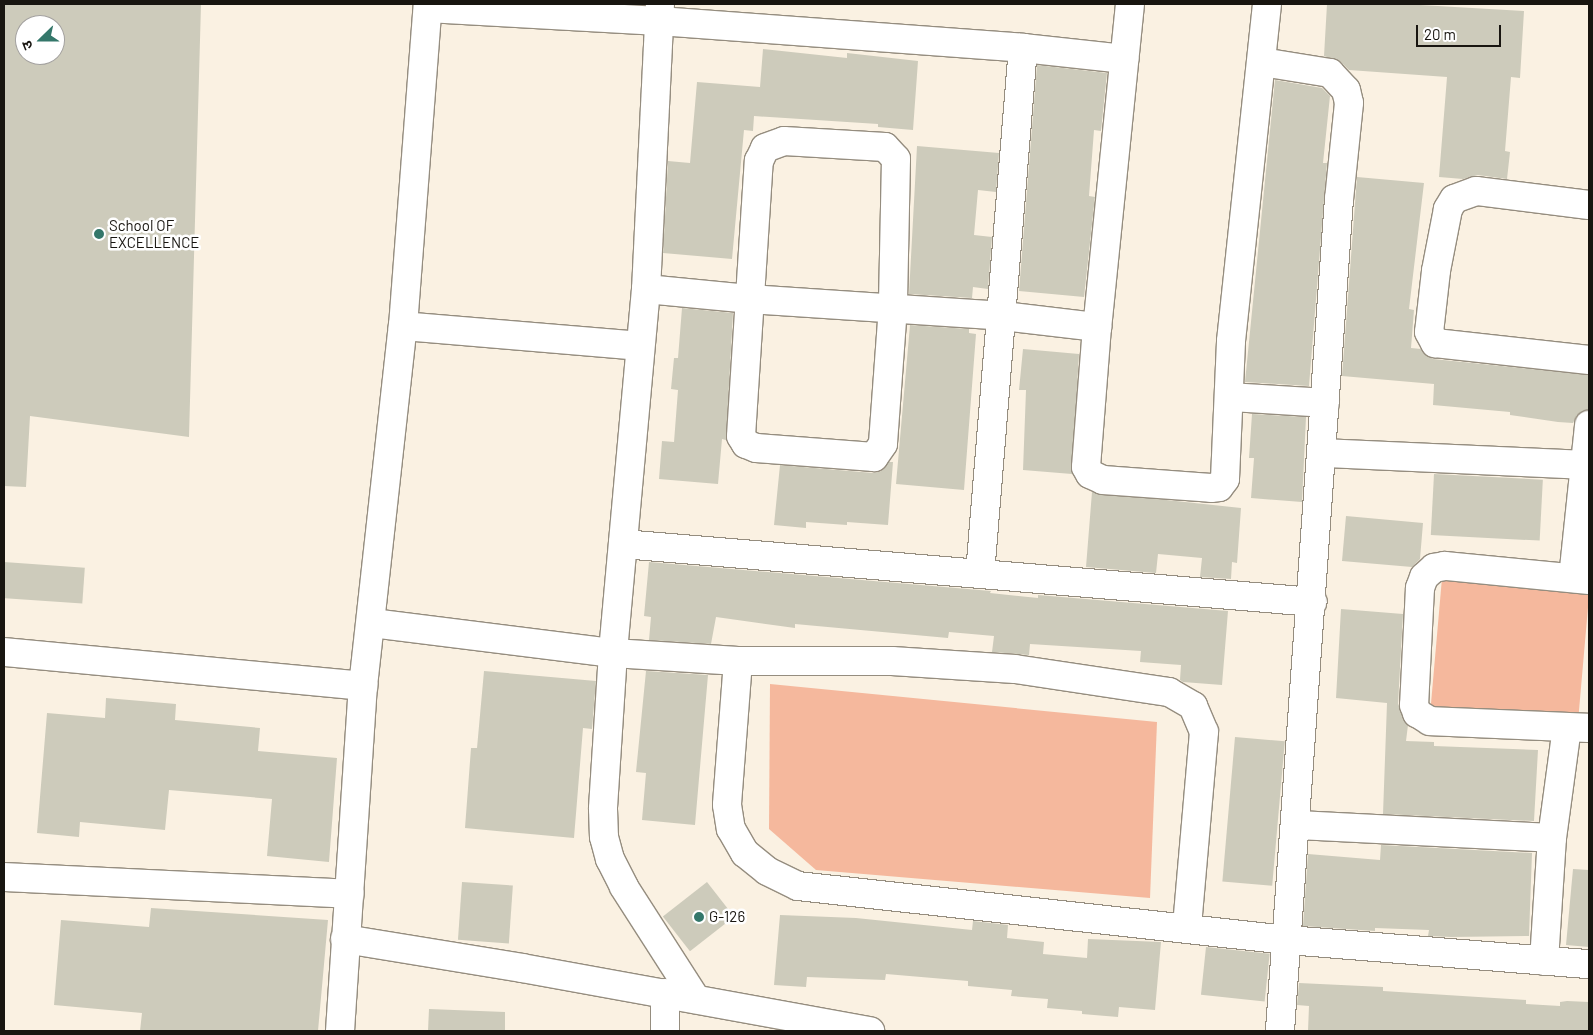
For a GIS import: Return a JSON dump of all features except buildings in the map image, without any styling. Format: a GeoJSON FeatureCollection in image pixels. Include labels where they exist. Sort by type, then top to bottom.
{"type":"FeatureCollection","features":[{"type":"Feature","properties":{"kind":"street"},"geometry":{"type":"LineString","coordinates":[[1130,4],[1096,327],[1086,467],[1097,478],[1219,487],[1224,480],[1232,341],[1267,4]]}},
{"type":"Feature","properties":{"kind":"street"},"geometry":{"type":"LineString","coordinates":[[340,1031],[363,686],[372,623],[403,326],[428,6],[659,12],[1124,59]]}},
{"type":"Feature","properties":{"kind":"street"},"geometry":{"type":"LineString","coordinates":[[659,12],[646,289],[639,346],[613,653],[603,809],[604,837],[624,887],[696,999]]}},
{"type":"Feature","properties":{"kind":"street"},"geometry":{"type":"LineString","coordinates":[[980,574],[1023,48]]}},
{"type":"Feature","properties":{"kind":"street"},"geometry":{"type":"LineString","coordinates":[[1262,62],[1330,73],[1346,90],[1349,103],[1297,825],[1280,1031]]}},
{"type":"Feature","properties":{"kind":"street"},"geometry":{"type":"LineString","coordinates":[[784,141],[885,146],[892,152],[898,166],[893,306],[883,444],[877,455],[871,457],[761,449],[746,444],[740,427],[758,161],[765,148],[784,141]]}},
{"type":"Feature","properties":{"kind":"street"},"geometry":{"type":"LineString","coordinates":[[1589,204],[1476,191],[1454,199],[1448,209],[1436,271],[1429,332],[1435,343],[1589,360]]}},
{"type":"Feature","properties":{"kind":"street"},"geometry":{"type":"LineString","coordinates":[[646,289],[749,299],[893,306],[1096,327]]}},
{"type":"Feature","properties":{"kind":"street"},"geometry":{"type":"LineString","coordinates":[[403,326],[639,346]]}},
{"type":"Feature","properties":{"kind":"street"},"geometry":{"type":"LineString","coordinates":[[1230,397],[1326,402]]}},
{"type":"Feature","properties":{"kind":"street"},"geometry":{"type":"LineString","coordinates":[[1544,960],[1552,838],[1578,727],[1423,718],[1414,705],[1419,608],[1424,577],[1434,568],[1445,566],[1581,579],[1584,465],[1589,425]]}},
{"type":"Feature","properties":{"kind":"street"},"geometry":{"type":"LineString","coordinates":[[1324,453],[1584,465]]}},
{"type":"Feature","properties":{"kind":"street"},"geometry":{"type":"LineString","coordinates":[[623,544],[1312,602]]}},
{"type":"Feature","properties":{"kind":"street"},"geometry":{"type":"LineString","coordinates":[[372,623],[613,653],[738,662],[892,661],[1015,669],[1169,692],[1183,699],[1198,712],[1204,732],[1187,927]]}},
{"type":"Feature","properties":{"kind":"street"},"geometry":{"type":"LineString","coordinates":[[4,652],[363,686]]}},
{"type":"Feature","properties":{"kind":"street"},"geometry":{"type":"LineString","coordinates":[[738,662],[726,805],[731,829],[745,853],[767,871],[798,886],[1187,927],[1288,940],[1589,964]]}},
{"type":"Feature","properties":{"kind":"street"},"geometry":{"type":"LineString","coordinates":[[1297,825],[1552,838]]}},
{"type":"Feature","properties":{"kind":"street"},"geometry":{"type":"LineString","coordinates":[[4,877],[350,894]]}},
{"type":"Feature","properties":{"kind":"street"},"geometry":{"type":"LineString","coordinates":[[345,939],[665,993],[870,1031]]}},
{"type":"Feature","properties":{"kind":"street"},"geometry":{"type":"LineString","coordinates":[[665,993],[665,1031]]}},
{"type":"Feature","properties":{"kind":"shaded area"},"geometry":{"type":"Polygon","coordinates":[[[1442,578],[1589,591],[1578,720],[1431,708],[1442,578]]]}},
{"type":"Feature","properties":{"kind":"shaded area"},"geometry":{"type":"Polygon","coordinates":[[[770,684],[1157,722],[1150,898],[816,870],[769,829],[770,684]]]}},
{"type":"Feature","properties":{"kind":"place","name":"School OF EXCELLENCE"},"geometry":{"type":"Point","coordinates":[99,234]}},
{"type":"Feature","properties":{"kind":"place","name":"G-126"},"geometry":{"type":"Point","coordinates":[699,917]}}]}
